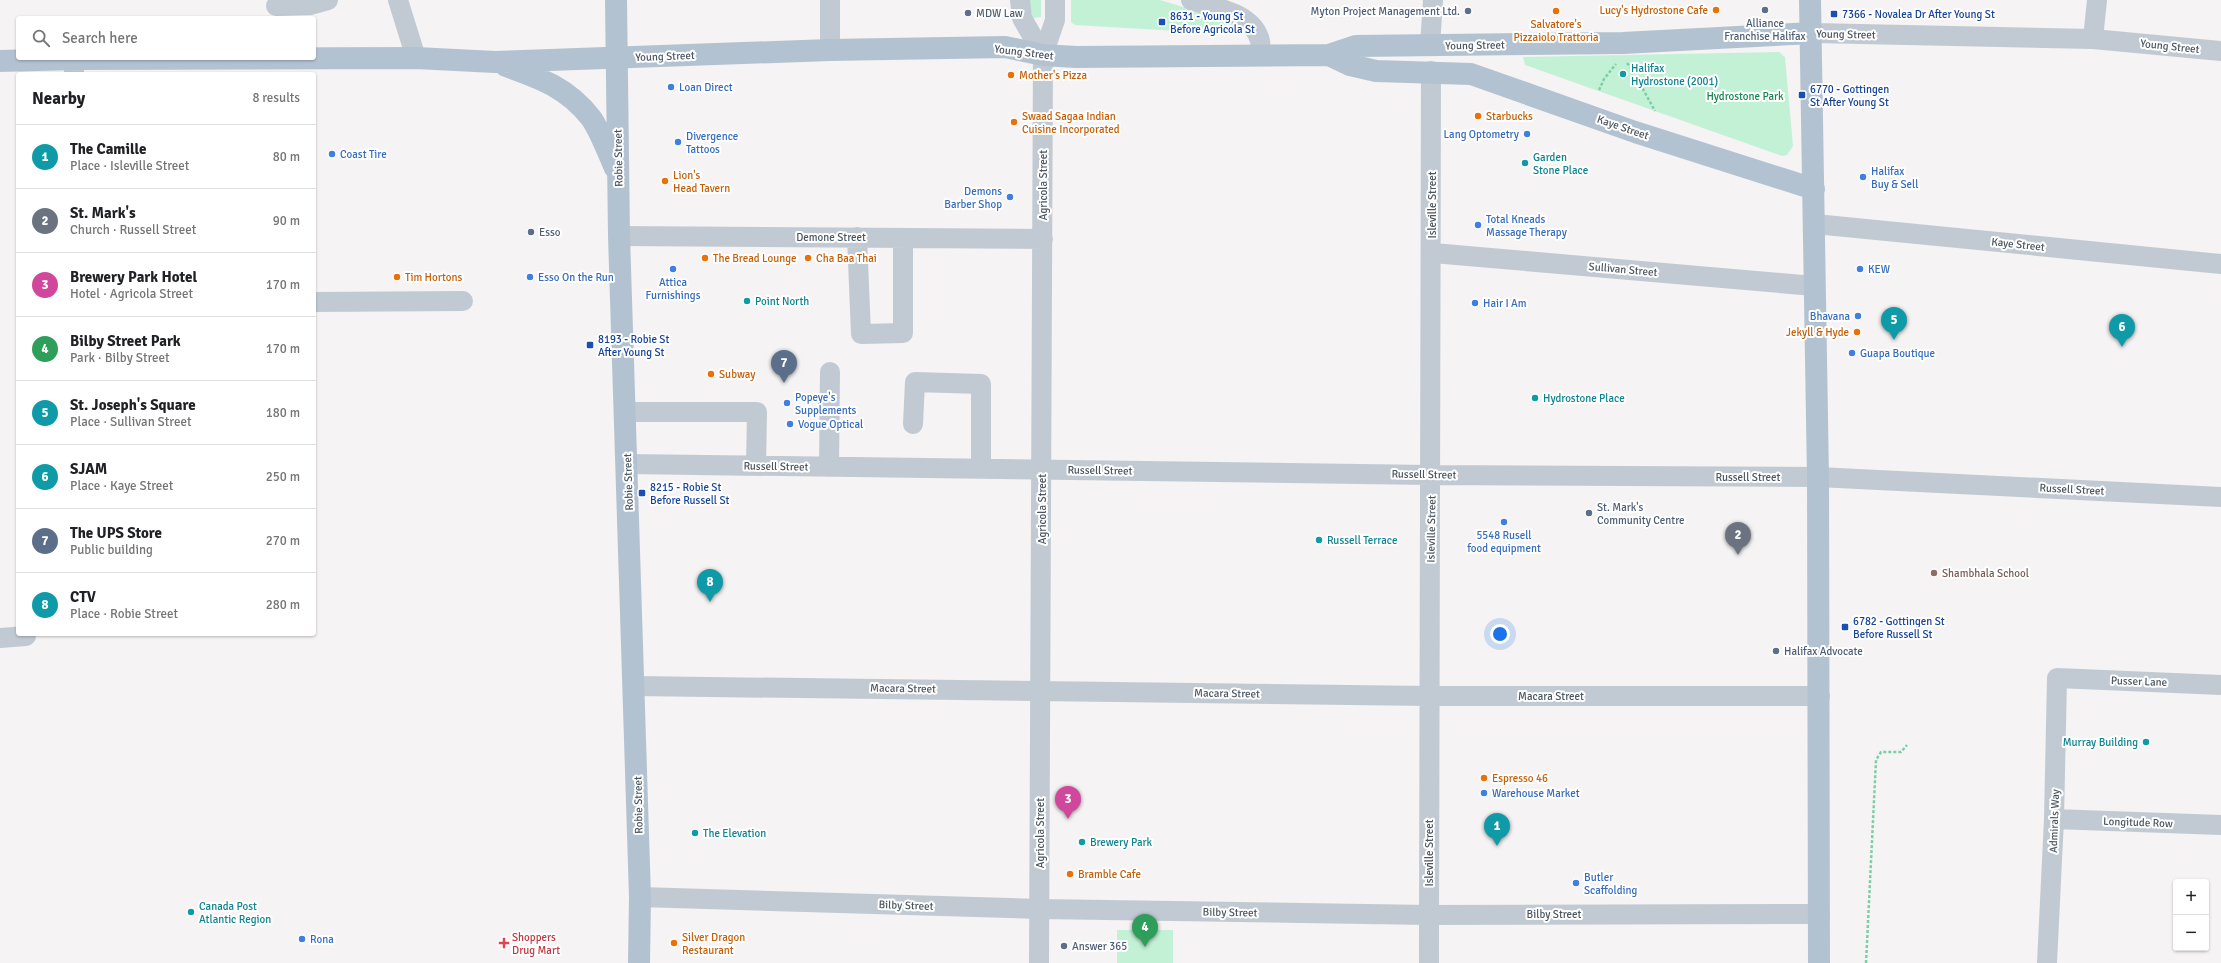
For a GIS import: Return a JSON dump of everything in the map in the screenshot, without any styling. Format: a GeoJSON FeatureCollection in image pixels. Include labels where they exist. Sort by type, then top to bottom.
{"type":"FeatureCollection","features":[{"type":"Feature","properties":{"kind":"main road","name":"Robie Street"},"geometry":{"type":"LineString","coordinates":[[616,0],[619,236],[640,897],[639,963]]}},
{"type":"Feature","properties":{"kind":"main road"},"geometry":{"type":"LineString","coordinates":[[1810,0],[1812,33],[1815,224],[1814,286],[1818,477],[1820,963]]}},
{"type":"Feature","properties":{"kind":"main road","name":"Young Street"},"geometry":{"type":"LineString","coordinates":[[0,61],[74,67],[416,58],[495,62],[830,50],[1006,47],[1043,54],[1076,57],[1329,55],[1356,46],[1430,46],[1621,52],[1812,33]]}},
{"type":"Feature","properties":{"kind":"main road","name":"Young Street"},"geometry":{"type":"LineString","coordinates":[[1329,55],[1350,65],[1376,71],[1431,71]]}},
{"type":"Feature","properties":{"kind":"main road"},"geometry":{"type":"LineString","coordinates":[[495,62],[541,79],[563,90],[591,119],[619,175]]}},
{"type":"Feature","properties":{"kind":"main road","name":"Kaye Street"},"geometry":{"type":"LineString","coordinates":[[1431,71],[1471,74],[1635,132],[1814,189]]}},
{"type":"Feature","properties":{"kind":"street"},"geometry":{"type":"LineString","coordinates":[[276,6],[310,5],[328,0]]}},
{"type":"Feature","properties":{"kind":"street"},"geometry":{"type":"LineString","coordinates":[[398,0],[416,58]]}},
{"type":"Feature","properties":{"kind":"street"},"geometry":{"type":"LineString","coordinates":[[830,0],[830,50]]}},
{"type":"Feature","properties":{"kind":"street"},"geometry":{"type":"LineString","coordinates":[[1020,0],[1022,18],[1043,54]]}},
{"type":"Feature","properties":{"kind":"street","name":"Agricola Street"},"geometry":{"type":"LineString","coordinates":[[1040,963],[1043,54],[1055,20],[1056,0]]}},
{"type":"Feature","properties":{"kind":"street"},"geometry":{"type":"LineString","coordinates":[[1191,0],[1236,14],[1251,24],[1260,41],[1259,56]]}},
{"type":"Feature","properties":{"kind":"street"},"geometry":{"type":"LineString","coordinates":[[1430,46],[1433,0]]}},
{"type":"Feature","properties":{"kind":"street"},"geometry":{"type":"LineString","coordinates":[[2094,39],[2097,0]]}},
{"type":"Feature","properties":{"kind":"street","name":"Young Street"},"geometry":{"type":"LineString","coordinates":[[1812,33],[2094,39],[2221,52]]}},
{"type":"Feature","properties":{"kind":"street","name":"Isleville Street"},"geometry":{"type":"LineString","coordinates":[[1429,963],[1432,253],[1431,71]]}},
{"type":"Feature","properties":{"kind":"street","name":"Kaye Street"},"geometry":{"type":"LineString","coordinates":[[1815,224],[2221,264]]}},
{"type":"Feature","properties":{"kind":"street","name":"Demone Street"},"geometry":{"type":"LineString","coordinates":[[619,236],[1043,239]]}},
{"type":"Feature","properties":{"kind":"street"},"geometry":{"type":"LineString","coordinates":[[857,237],[861,334],[903,333],[903,238]]}},
{"type":"Feature","properties":{"kind":"street","name":"Sullivan Street"},"geometry":{"type":"LineString","coordinates":[[1432,253],[1814,286]]}},
{"type":"Feature","properties":{"kind":"street"},"geometry":{"type":"LineString","coordinates":[[316,291],[332,292],[346,303]]}},
{"type":"Feature","properties":{"kind":"street"},"geometry":{"type":"LineString","coordinates":[[316,302],[462,301]]}},
{"type":"Feature","properties":{"kind":"street"},"geometry":{"type":"LineString","coordinates":[[829,467],[830,372]]}},
{"type":"Feature","properties":{"kind":"street"},"geometry":{"type":"LineString","coordinates":[[913,424],[915,382],[981,384],[981,468]]}},
{"type":"Feature","properties":{"kind":"street"},"geometry":{"type":"LineString","coordinates":[[625,412],[757,412],[756,466]]}},
{"type":"Feature","properties":{"kind":"street","name":"Russell Street"},"geometry":{"type":"LineString","coordinates":[[627,464],[1431,475],[1818,477],[2221,497]]}},
{"type":"Feature","properties":{"kind":"street"},"geometry":{"type":"LineString","coordinates":[[0,638],[26,636]]}},
{"type":"Feature","properties":{"kind":"street","name":"Pusser Lane"},"geometry":{"type":"LineString","coordinates":[[2057,678],[2221,685]]}},
{"type":"Feature","properties":{"kind":"street","name":"Admirals Way"},"geometry":{"type":"LineString","coordinates":[[2047,963],[2054,819],[2057,678]]}},
{"type":"Feature","properties":{"kind":"street","name":"Macara Street"},"geometry":{"type":"LineString","coordinates":[[634,686],[1429,696],[1820,696]]}},
{"type":"Feature","properties":{"kind":"street","name":"Longitude Row"},"geometry":{"type":"LineString","coordinates":[[2054,819],[2221,825]]}},
{"type":"Feature","properties":{"kind":"street","name":"Bilby Street"},"geometry":{"type":"LineString","coordinates":[[640,897],[1040,909],[1429,914],[1820,914]]}},
{"type":"Feature","properties":{"kind":"path"},"geometry":{"type":"LineString","coordinates":[[1599,90],[1621,52]]}},
{"type":"Feature","properties":{"kind":"path"},"geometry":{"type":"LineString","coordinates":[[1621,52],[1624,62],[1632,69],[1655,111]]}},
{"type":"Feature","properties":{"kind":"path"},"geometry":{"type":"LineString","coordinates":[[1866,963],[1876,760],[1881,752],[1901,752],[1907,745]]}},
{"type":"Feature","properties":{"kind":"green space"},"geometry":{"type":"Polygon","coordinates":[[[1029,0],[1041,0],[1041,17],[1032,18],[1029,0]]]}},
{"type":"Feature","properties":{"kind":"green space"},"geometry":{"type":"Polygon","coordinates":[[[1071,0],[1160,0],[1226,20],[1233,25],[1232,31],[1228,34],[1075,25],[1071,22],[1071,0]]]}},
{"type":"Feature","properties":{"kind":"green space","name":"Hydrostone Park"},"geometry":{"type":"Polygon","coordinates":[[[1779,52],[1785,57],[1793,146],[1787,155],[1782,156],[1525,65],[1523,57],[1779,52]]]}},
{"type":"Feature","properties":{"kind":"green space"},"geometry":{"type":"Polygon","coordinates":[[[1117,930],[1173,930],[1173,963],[1117,963],[1117,930]]]}},
{"type":"Feature","properties":{"kind":"place","name":"Lucy's Hydrostone Cafe"},"geometry":{"type":"Point","coordinates":[1716,10]}},
{"type":"Feature","properties":{"kind":"place","name":"Alliance Franchise Halifax"},"geometry":{"type":"Point","coordinates":[1765,10]}},
{"type":"Feature","properties":{"kind":"place","name":"Myton Project Management Ltd."},"geometry":{"type":"Point","coordinates":[1468,11]}},
{"type":"Feature","properties":{"kind":"place","name":"Salvatore's Pizzaiolo Trattoria"},"geometry":{"type":"Point","coordinates":[1556,11]}},
{"type":"Feature","properties":{"kind":"place","name":"MDW Law"},"geometry":{"type":"Point","coordinates":[968,13]}},
{"type":"Feature","properties":{"kind":"place","name":"7366 - Novalea Dr After Young St"},"geometry":{"type":"Point","coordinates":[1834,14]}},
{"type":"Feature","properties":{"kind":"place","name":"8631 - Young St Before Agricola St"},"geometry":{"type":"Point","coordinates":[1162,22]}},
{"type":"Feature","properties":{"kind":"place","name":"Halifax Hydrostone (2001)"},"geometry":{"type":"Point","coordinates":[1623,74]}},
{"type":"Feature","properties":{"kind":"place","name":"Mother's Pizza"},"geometry":{"type":"Point","coordinates":[1011,75]}},
{"type":"Feature","properties":{"kind":"place","name":"Loan Direct"},"geometry":{"type":"Point","coordinates":[671,87]}},
{"type":"Feature","properties":{"kind":"place","name":"6770 - Gottingen St After Young St"},"geometry":{"type":"Point","coordinates":[1802,95]}},
{"type":"Feature","properties":{"kind":"place","name":"Starbucks"},"geometry":{"type":"Point","coordinates":[1478,116]}},
{"type":"Feature","properties":{"kind":"place","name":"Swaad Sagaa Indian Cuisine Incorporated"},"geometry":{"type":"Point","coordinates":[1014,122]}},
{"type":"Feature","properties":{"kind":"place","name":"Lang Optometry"},"geometry":{"type":"Point","coordinates":[1527,134]}},
{"type":"Feature","properties":{"kind":"place","name":"Divergence Tattoos"},"geometry":{"type":"Point","coordinates":[678,142]}},
{"type":"Feature","properties":{"kind":"place","name":"Coast Tire"},"geometry":{"type":"Point","coordinates":[332,154]}},
{"type":"Feature","properties":{"kind":"place","name":"Garden Stone Place"},"geometry":{"type":"Point","coordinates":[1525,163]}},
{"type":"Feature","properties":{"kind":"place","name":"Halifax Buy & Sell"},"geometry":{"type":"Point","coordinates":[1863,177]}},
{"type":"Feature","properties":{"kind":"place","name":"Lion's Head Tavern"},"geometry":{"type":"Point","coordinates":[665,181]}},
{"type":"Feature","properties":{"kind":"place","name":"Demons Barber Shop"},"geometry":{"type":"Point","coordinates":[1010,197]}},
{"type":"Feature","properties":{"kind":"place","name":"Total Kneads Massage Therapy"},"geometry":{"type":"Point","coordinates":[1478,225]}},
{"type":"Feature","properties":{"kind":"place","name":"Esso"},"geometry":{"type":"Point","coordinates":[531,232]}},
{"type":"Feature","properties":{"kind":"place","name":"The Bread Lounge"},"geometry":{"type":"Point","coordinates":[705,258]}},
{"type":"Feature","properties":{"kind":"place","name":"Cha Baa Thai"},"geometry":{"type":"Point","coordinates":[808,258]}},
{"type":"Feature","properties":{"kind":"place","name":"Attica Furnishings"},"geometry":{"type":"Point","coordinates":[673,269]}},
{"type":"Feature","properties":{"kind":"place","name":"KEW"},"geometry":{"type":"Point","coordinates":[1860,269]}},
{"type":"Feature","properties":{"kind":"place","name":"Tim Hortons"},"geometry":{"type":"Point","coordinates":[397,277]}},
{"type":"Feature","properties":{"kind":"place","name":"Esso On the Run"},"geometry":{"type":"Point","coordinates":[530,277]}},
{"type":"Feature","properties":{"kind":"place","name":"Point North"},"geometry":{"type":"Point","coordinates":[747,301]}},
{"type":"Feature","properties":{"kind":"place","name":"Hair I Am"},"geometry":{"type":"Point","coordinates":[1475,303]}},
{"type":"Feature","properties":{"kind":"place","name":"Bhavana"},"geometry":{"type":"Point","coordinates":[1858,316]}},
{"type":"Feature","properties":{"kind":"place","name":"Jekyll & Hyde"},"geometry":{"type":"Point","coordinates":[1857,332]}},
{"type":"Feature","properties":{"kind":"place","name":"St. Joseph's Square"},"geometry":{"type":"Point","coordinates":[1894,340]}},
{"type":"Feature","properties":{"kind":"place","name":"8193 - Robie St After Young St"},"geometry":{"type":"Point","coordinates":[590,345]}},
{"type":"Feature","properties":{"kind":"place","name":"SJAM"},"geometry":{"type":"Point","coordinates":[2122,347]}},
{"type":"Feature","properties":{"kind":"place","name":"Guapa Boutique"},"geometry":{"type":"Point","coordinates":[1852,353]}},
{"type":"Feature","properties":{"kind":"place","name":"Subway"},"geometry":{"type":"Point","coordinates":[711,374]}},
{"type":"Feature","properties":{"kind":"place","name":"The UPS Store"},"geometry":{"type":"Point","coordinates":[784,383]}},
{"type":"Feature","properties":{"kind":"place","name":"Hydrostone Place"},"geometry":{"type":"Point","coordinates":[1535,398]}},
{"type":"Feature","properties":{"kind":"place","name":"Popeye's Supplements"},"geometry":{"type":"Point","coordinates":[787,403]}},
{"type":"Feature","properties":{"kind":"place","name":"Vogue Optical"},"geometry":{"type":"Point","coordinates":[790,424]}},
{"type":"Feature","properties":{"kind":"place","name":"8215 - Robie St Before Russell St"},"geometry":{"type":"Point","coordinates":[642,493]}},
{"type":"Feature","properties":{"kind":"place","name":"St. Mark's Community Centre"},"geometry":{"type":"Point","coordinates":[1589,513]}},
{"type":"Feature","properties":{"kind":"place","name":"5548 Rusell food equipment"},"geometry":{"type":"Point","coordinates":[1504,522]}},
{"type":"Feature","properties":{"kind":"place","name":"Russell Terrace"},"geometry":{"type":"Point","coordinates":[1319,540]}},
{"type":"Feature","properties":{"kind":"place","name":"St. Mark's"},"geometry":{"type":"Point","coordinates":[1738,555]}},
{"type":"Feature","properties":{"kind":"place","name":"Shambhala School"},"geometry":{"type":"Point","coordinates":[1934,573]}},
{"type":"Feature","properties":{"kind":"place","name":"CTV"},"geometry":{"type":"Point","coordinates":[710,602]}},
{"type":"Feature","properties":{"kind":"place","name":"6782 - Gottingen St Before Russell St"},"geometry":{"type":"Point","coordinates":[1845,627]}},
{"type":"Feature","properties":{"kind":"place","name":"Halifax Advocate"},"geometry":{"type":"Point","coordinates":[1776,651]}},
{"type":"Feature","properties":{"kind":"place","name":"Murray Building"},"geometry":{"type":"Point","coordinates":[2146,742]}},
{"type":"Feature","properties":{"kind":"place","name":"Espresso 46"},"geometry":{"type":"Point","coordinates":[1484,778]}},
{"type":"Feature","properties":{"kind":"place","name":"Warehouse Market"},"geometry":{"type":"Point","coordinates":[1484,793]}},
{"type":"Feature","properties":{"kind":"place","name":"Brewery Park Hotel"},"geometry":{"type":"Point","coordinates":[1068,819]}},
{"type":"Feature","properties":{"kind":"place","name":"The Elevation"},"geometry":{"type":"Point","coordinates":[695,833]}},
{"type":"Feature","properties":{"kind":"place","name":"Brewery Park"},"geometry":{"type":"Point","coordinates":[1082,842]}},
{"type":"Feature","properties":{"kind":"place","name":"The Camille"},"geometry":{"type":"Point","coordinates":[1497,846]}},
{"type":"Feature","properties":{"kind":"place","name":"Bramble Cafe"},"geometry":{"type":"Point","coordinates":[1070,874]}},
{"type":"Feature","properties":{"kind":"place","name":"Butler Scaffolding"},"geometry":{"type":"Point","coordinates":[1576,883]}},
{"type":"Feature","properties":{"kind":"place","name":"Canada Post Atlantic Region"},"geometry":{"type":"Point","coordinates":[191,912]}},
{"type":"Feature","properties":{"kind":"place","name":"Rona"},"geometry":{"type":"Point","coordinates":[302,939]}},
{"type":"Feature","properties":{"kind":"place","name":"Shoppers Drug Mart"},"geometry":{"type":"Point","coordinates":[504,943]}},
{"type":"Feature","properties":{"kind":"place","name":"Silver Dragon Restaurant"},"geometry":{"type":"Point","coordinates":[674,943]}},
{"type":"Feature","properties":{"kind":"place","name":"Answer 365"},"geometry":{"type":"Point","coordinates":[1064,946]}},
{"type":"Feature","properties":{"kind":"place","name":"Bilby Street Park"},"geometry":{"type":"Point","coordinates":[1145,947]}}]}
